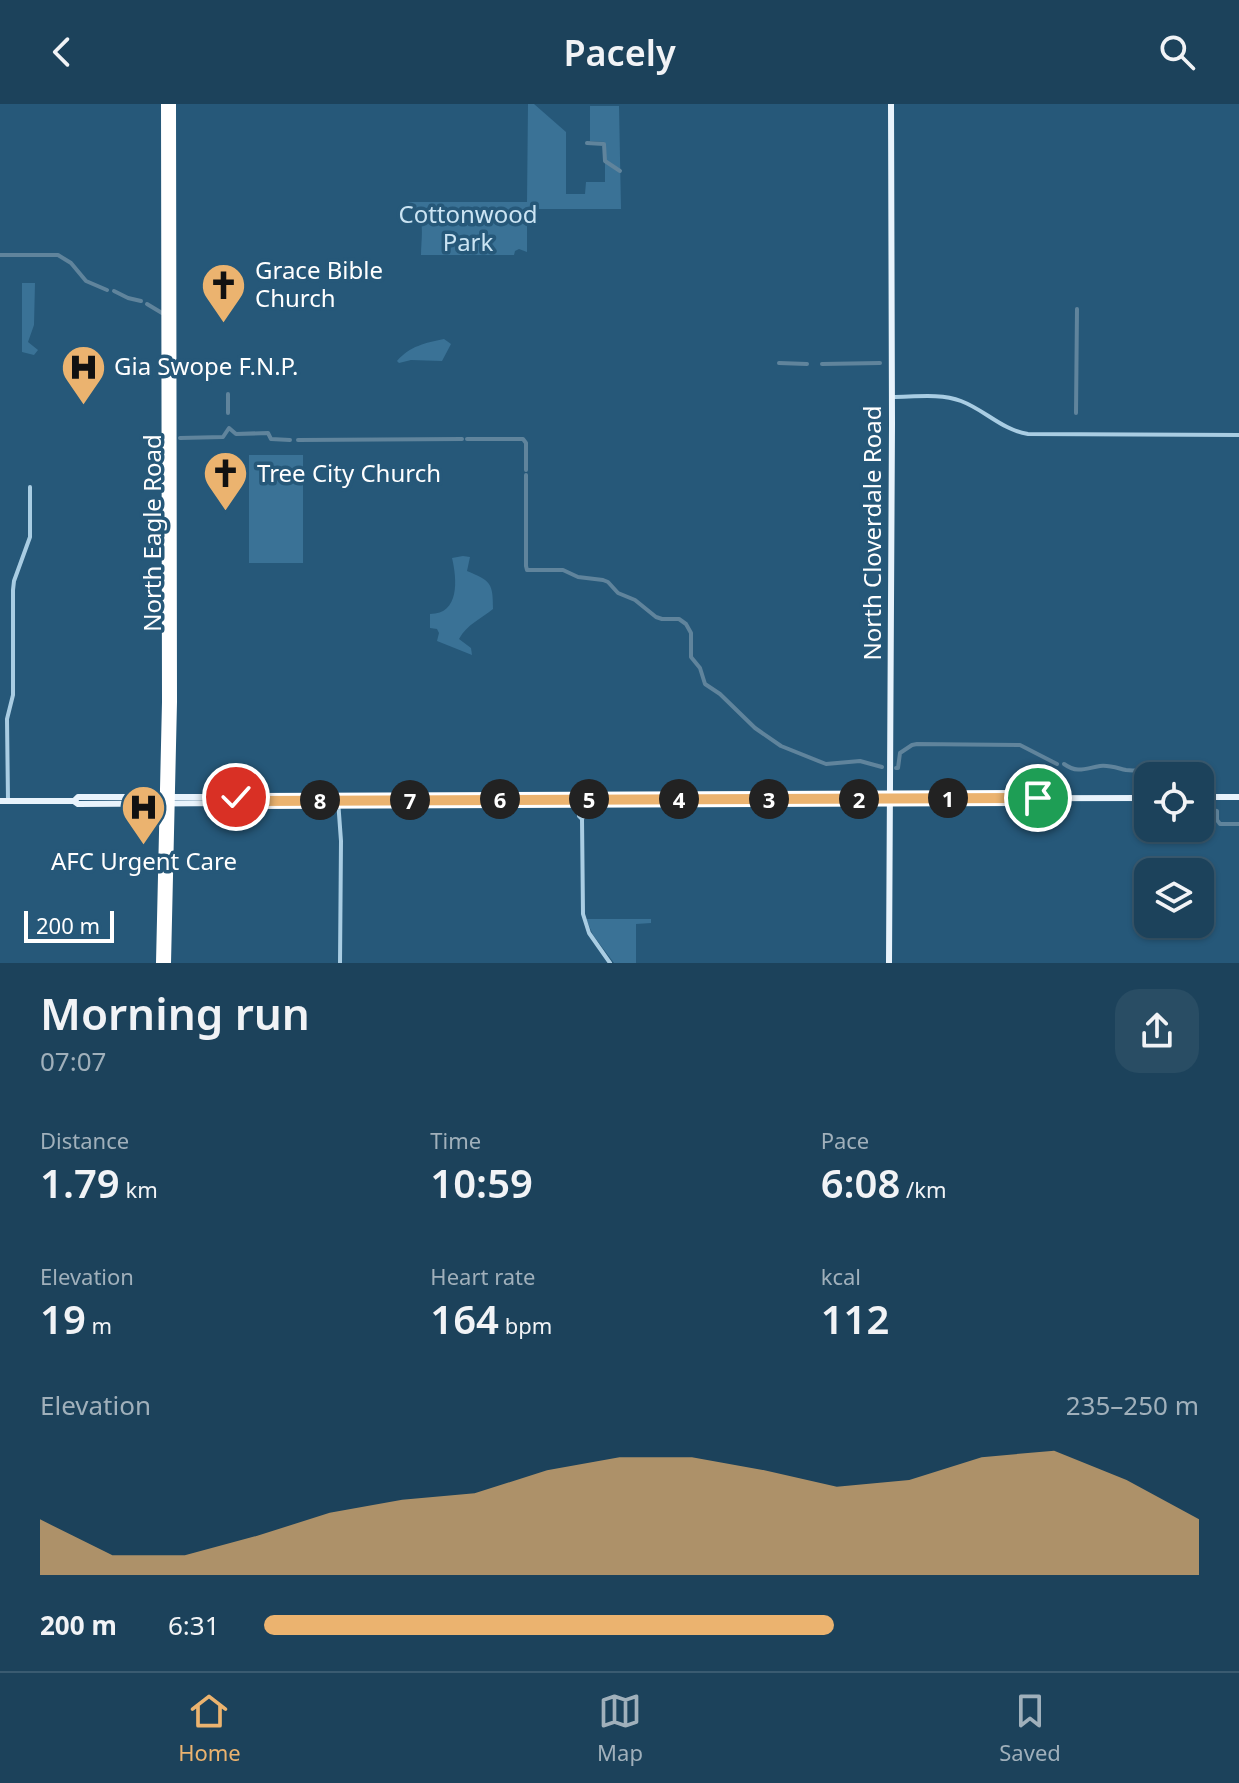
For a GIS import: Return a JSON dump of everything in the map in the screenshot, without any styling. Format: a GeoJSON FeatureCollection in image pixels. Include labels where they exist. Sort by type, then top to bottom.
{"type":"FeatureCollection","features":[{"type":"Feature","properties":{"kind":"highway"},"geometry":{"type":"LineString","coordinates":[[165,104],[166,263],[169,274]]}},
{"type":"Feature","properties":{"kind":"highway","name":"North Eagle Road"},"geometry":{"type":"LineString","coordinates":[[163,959],[172,104]]}},
{"type":"Feature","properties":{"kind":"highway","name":"North Eagle Road"},"geometry":{"type":"LineString","coordinates":[[163,959],[172,661],[169,615],[173,474],[172,286],[169,274]]}},
{"type":"Feature","properties":{"kind":"main road","name":"North Cloverdale Road"},"geometry":{"type":"LineString","coordinates":[[889,963],[891,104]]}},
{"type":"Feature","properties":{"kind":"main road"},"geometry":{"type":"LineString","coordinates":[[4,801],[74,801],[78,797],[237,803],[338,800],[1134,798]]}},
{"type":"Feature","properties":{"kind":"main road"},"geometry":{"type":"LineString","coordinates":[[1214,797],[1239,797]]}},
{"type":"Feature","properties":{"kind":"street"},"geometry":{"type":"LineString","coordinates":[[892,397],[950,398],[1012,430],[1028,434],[1239,435]]}},
{"type":"Feature","properties":{"kind":"street"},"geometry":{"type":"LineString","coordinates":[[4,801],[7,719],[13,695],[13,590],[30,537],[30,487]]}},
{"type":"Feature","properties":{"kind":"street"},"geometry":{"type":"LineString","coordinates":[[338,800],[341,841],[340,963]]}},
{"type":"Feature","properties":{"kind":"street"},"geometry":{"type":"LineString","coordinates":[[582,819],[583,914],[589,933],[610,963]]}},
{"type":"Feature","properties":{"kind":"green space","name":"Cottonwood Park"},"geometry":{"type":"Polygon","coordinates":[[[528,104],[534,104],[566,132],[566,194],[585,194],[586,182],[605,182],[605,142],[590,141],[590,106],[619,106],[621,209],[527,209],[527,252],[519,249],[514,255],[421,255],[420,219],[408,202],[527,202],[528,104]]]}},
{"type":"Feature","properties":{"kind":"green space"},"geometry":{"type":"Polygon","coordinates":[[[22,283],[35,283],[34,325],[28,342],[38,350],[34,355],[22,352],[22,283]]]}},
{"type":"Feature","properties":{"kind":"green space"},"geometry":{"type":"Polygon","coordinates":[[[444,339],[451,344],[442,361],[397,361],[413,349],[444,339]]]}},
{"type":"Feature","properties":{"kind":"green space"},"geometry":{"type":"Polygon","coordinates":[[[249,455],[303,455],[303,563],[249,563],[249,455]]]}},
{"type":"Feature","properties":{"kind":"green space"},"geometry":{"type":"Polygon","coordinates":[[[470,557],[467,571],[486,581],[492,594],[493,609],[470,626],[459,639],[471,648],[472,655],[437,641],[437,629],[430,628],[430,614],[447,608],[454,594],[452,558],[470,557]]]}},
{"type":"Feature","properties":{"kind":"green space"},"geometry":{"type":"Polygon","coordinates":[[[586,919],[651,919],[651,923],[636,924],[636,963],[614,963],[593,935],[586,919]]]}},
{"type":"Feature","properties":{"kind":"waterway"},"geometry":{"type":"LineString","coordinates":[[587,143],[604,144],[605,161],[620,171]]}},
{"type":"Feature","properties":{"kind":"waterway"},"geometry":{"type":"LineString","coordinates":[[0,255],[58,255],[71,263],[86,281],[107,290]]}},
{"type":"Feature","properties":{"kind":"waterway"},"geometry":{"type":"LineString","coordinates":[[114,291],[141,301]]}},
{"type":"Feature","properties":{"kind":"waterway"},"geometry":{"type":"LineString","coordinates":[[147,304],[162,313]]}},
{"type":"Feature","properties":{"kind":"waterway"},"geometry":{"type":"LineString","coordinates":[[1076,413],[1077,309]]}},
{"type":"Feature","properties":{"kind":"waterway"},"geometry":{"type":"LineString","coordinates":[[779,363],[807,364]]}},
{"type":"Feature","properties":{"kind":"waterway"},"geometry":{"type":"LineString","coordinates":[[822,364],[880,363]]}},
{"type":"Feature","properties":{"kind":"waterway"},"geometry":{"type":"LineString","coordinates":[[228,394],[228,413]]}},
{"type":"Feature","properties":{"kind":"waterway"},"geometry":{"type":"LineString","coordinates":[[180,438],[223,437],[229,428],[236,434],[268,433],[271,439],[290,440]]}},
{"type":"Feature","properties":{"kind":"waterway"},"geometry":{"type":"LineString","coordinates":[[298,440],[462,439]]}},
{"type":"Feature","properties":{"kind":"waterway"},"geometry":{"type":"LineString","coordinates":[[467,439],[523,439],[526,443],[526,470]]}},
{"type":"Feature","properties":{"kind":"waterway"},"geometry":{"type":"LineString","coordinates":[[526,475],[527,570],[563,570],[578,577],[603,580],[656,617],[679,619],[691,633],[691,657],[700,668],[705,684],[720,694],[755,728],[781,746],[826,764],[860,761],[882,767]]}},
{"type":"Feature","properties":{"kind":"waterway"},"geometry":{"type":"LineString","coordinates":[[896,768],[900,753],[917,744],[1020,745],[1057,764]]}},
{"type":"Feature","properties":{"kind":"waterway"},"geometry":{"type":"LineString","coordinates":[[1064,764],[1078,770],[1104,766],[1134,770]]}},
{"type":"Feature","properties":{"kind":"waterway"},"geometry":{"type":"LineString","coordinates":[[1214,811],[1217,811],[1220,824],[1239,824]]}},
{"type":"Feature","properties":{"kind":"place","name":"Grace Bible Church"},"geometry":{"type":"Point","coordinates":[224,324]}},
{"type":"Feature","properties":{"kind":"place","name":"Gia Swope F.N.P."},"geometry":{"type":"Point","coordinates":[83,406]}},
{"type":"Feature","properties":{"kind":"place","name":"Tree City Church"},"geometry":{"type":"Point","coordinates":[226,513]}},
{"type":"Feature","properties":{"kind":"place","name":"AFC Urgent Care"},"geometry":{"type":"Point","coordinates":[144,847]}},
{"type":"Feature","properties":{"kind":"route"},"geometry":{"type":"LineString","coordinates":[[236,797],[240,801],[1038,798]]}}]}
